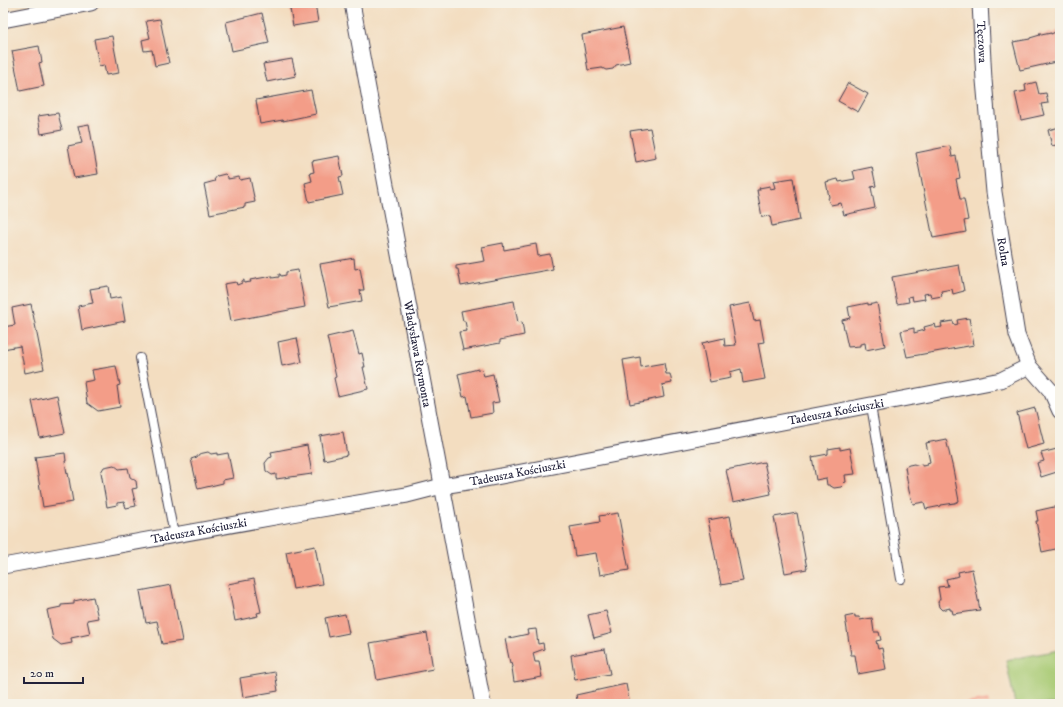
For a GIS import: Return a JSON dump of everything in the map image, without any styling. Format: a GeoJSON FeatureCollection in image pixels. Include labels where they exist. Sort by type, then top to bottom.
{"type":"FeatureCollection","features":[{"type":"Feature","properties":{"kind":"street"},"geometry":{"type":"LineString","coordinates":[[3,20],[91,3]]}},
{"type":"Feature","properties":{"kind":"street","name":"Władysława Reymonta"},"geometry":{"type":"LineString","coordinates":[[352,3],[483,704]]}},
{"type":"Feature","properties":{"kind":"street","name":"Tęczowa"},"geometry":{"type":"LineString","coordinates":[[980,3],[984,80]]}},
{"type":"Feature","properties":{"kind":"street","name":"Rolna"},"geometry":{"type":"LineString","coordinates":[[984,80],[994,192],[1017,335],[1029,366],[1051,391],[1060,411]]}},
{"type":"Feature","properties":{"kind":"street","name":"Tadeusza Kościuszki"},"geometry":{"type":"LineString","coordinates":[[3,566],[407,495],[442,486],[871,406],[1001,380],[1029,366]]}},
{"type":"Feature","properties":{"kind":"lane"},"geometry":{"type":"LineString","coordinates":[[140,358],[174,535]]}},
{"type":"Feature","properties":{"kind":"lane"},"geometry":{"type":"LineString","coordinates":[[871,406],[901,579]]}},
{"type":"Feature","properties":{"kind":"green space"},"geometry":{"type":"Polygon","coordinates":[[[1060,650],[1060,704],[1015,704],[1006,660],[1060,650]]]}},
{"type":"Feature","properties":{"kind":"building"},"geometry":{"type":"Polygon","coordinates":[[[289,3],[315,3],[318,22],[293,26],[289,3]]]}},
{"type":"Feature","properties":{"kind":"building"},"geometry":{"type":"Polygon","coordinates":[[[262,13],[269,43],[232,51],[226,22],[262,13]]]}},
{"type":"Feature","properties":{"kind":"building"},"geometry":{"type":"Polygon","coordinates":[[[160,19],[169,63],[155,66],[152,50],[144,51],[142,40],[150,38],[146,21],[160,19]]]}},
{"type":"Feature","properties":{"kind":"building"},"geometry":{"type":"Polygon","coordinates":[[[623,27],[630,62],[616,65],[613,69],[606,70],[602,68],[588,70],[582,35],[623,27]]]}},
{"type":"Feature","properties":{"kind":"building"},"geometry":{"type":"Polygon","coordinates":[[[1060,30],[1060,61],[1020,70],[1013,42],[1030,39],[1040,35],[1039,33],[1041,33],[1041,35],[1051,34],[1060,30]]]}},
{"type":"Feature","properties":{"kind":"building"},"geometry":{"type":"Polygon","coordinates":[[[112,36],[119,73],[106,75],[104,65],[99,66],[94,39],[112,36]]]}},
{"type":"Feature","properties":{"kind":"building"},"geometry":{"type":"Polygon","coordinates":[[[39,46],[42,62],[39,63],[44,86],[20,91],[12,51],[39,46]]]}},
{"type":"Feature","properties":{"kind":"building"},"geometry":{"type":"Polygon","coordinates":[[[292,59],[296,76],[267,82],[263,64],[292,59]]]}},
{"type":"Feature","properties":{"kind":"building"},"geometry":{"type":"Polygon","coordinates":[[[1036,82],[1039,94],[1046,93],[1048,103],[1041,104],[1044,115],[1021,120],[1015,93],[1026,91],[1025,85],[1036,82]]]}},
{"type":"Feature","properties":{"kind":"building"},"geometry":{"type":"Polygon","coordinates":[[[848,83],[868,94],[858,112],[838,101],[848,83]]]}},
{"type":"Feature","properties":{"kind":"building"},"geometry":{"type":"Polygon","coordinates":[[[311,90],[316,114],[260,124],[256,100],[311,90]]]}},
{"type":"Feature","properties":{"kind":"building"},"geometry":{"type":"Polygon","coordinates":[[[58,113],[62,130],[41,134],[38,116],[58,113]]]}},
{"type":"Feature","properties":{"kind":"building"},"geometry":{"type":"Polygon","coordinates":[[[89,124],[98,174],[74,178],[68,146],[82,143],[78,126],[89,124]]]}},
{"type":"Feature","properties":{"kind":"building"},"geometry":{"type":"Polygon","coordinates":[[[1060,127],[1060,144],[1052,146],[1048,130],[1060,127]]]}},
{"type":"Feature","properties":{"kind":"building"},"geometry":{"type":"Polygon","coordinates":[[[650,128],[656,158],[636,162],[630,131],[650,128]]]}},
{"type":"Feature","properties":{"kind":"building"},"geometry":{"type":"Polygon","coordinates":[[[950,146],[952,157],[956,156],[960,178],[956,179],[960,199],[964,199],[968,220],[964,221],[966,232],[933,238],[916,153],[950,146]]]}},
{"type":"Feature","properties":{"kind":"building"},"geometry":{"type":"Polygon","coordinates":[[[339,156],[343,176],[339,177],[343,195],[309,202],[305,183],[312,181],[310,173],[314,172],[312,161],[339,156]]]}},
{"type":"Feature","properties":{"kind":"building"},"geometry":{"type":"Polygon","coordinates":[[[872,167],[876,186],[871,187],[875,208],[844,215],[841,203],[831,205],[828,199],[829,197],[826,182],[838,179],[839,182],[855,179],[853,171],[872,167]]]}},
{"type":"Feature","properties":{"kind":"building"},"geometry":{"type":"Polygon","coordinates":[[[225,174],[228,179],[239,177],[240,180],[250,178],[255,202],[245,204],[245,207],[210,214],[204,184],[215,181],[214,180],[217,176],[225,174]]]}},
{"type":"Feature","properties":{"kind":"building"},"geometry":{"type":"Polygon","coordinates":[[[793,178],[800,220],[772,226],[770,216],[762,217],[757,190],[760,190],[759,188],[770,186],[770,189],[775,188],[773,181],[793,178]]]}},
{"type":"Feature","properties":{"kind":"building"},"geometry":{"type":"Polygon","coordinates":[[[503,243],[504,250],[536,244],[538,256],[550,254],[553,269],[461,286],[458,269],[456,269],[456,266],[485,261],[482,247],[503,243]]]}},
{"type":"Feature","properties":{"kind":"building"},"geometry":{"type":"Polygon","coordinates":[[[354,258],[355,269],[360,268],[364,290],[360,290],[362,301],[329,307],[320,264],[354,258]]]}},
{"type":"Feature","properties":{"kind":"building"},"geometry":{"type":"Polygon","coordinates":[[[959,265],[964,291],[953,294],[952,289],[941,291],[942,296],[931,298],[930,293],[924,294],[925,299],[913,301],[912,296],[908,297],[909,302],[897,304],[892,277],[959,265]]]}},
{"type":"Feature","properties":{"kind":"building"},"geometry":{"type":"Polygon","coordinates":[[[298,270],[305,307],[231,321],[224,284],[236,282],[237,285],[242,283],[244,280],[244,283],[251,282],[250,280],[272,276],[272,278],[279,277],[279,274],[281,276],[286,275],[286,272],[298,270]]]}},
{"type":"Feature","properties":{"kind":"building"},"geometry":{"type":"Polygon","coordinates":[[[108,286],[110,299],[121,297],[125,321],[82,330],[78,306],[93,303],[90,289],[108,286]]]}},
{"type":"Feature","properties":{"kind":"building"},"geometry":{"type":"Polygon","coordinates":[[[514,301],[518,323],[522,322],[524,335],[500,340],[500,343],[463,350],[459,332],[467,331],[461,311],[514,301]]]}},
{"type":"Feature","properties":{"kind":"building"},"geometry":{"type":"Polygon","coordinates":[[[750,303],[754,321],[760,320],[764,342],[758,343],[765,379],[743,383],[741,369],[730,372],[731,378],[710,382],[702,343],[724,338],[725,346],[736,345],[729,307],[750,303]]]}},
{"type":"Feature","properties":{"kind":"building"},"geometry":{"type":"Polygon","coordinates":[[[868,303],[868,305],[877,303],[885,346],[866,350],[865,343],[860,344],[860,346],[848,347],[842,320],[850,318],[848,307],[868,303]]]}},
{"type":"Feature","properties":{"kind":"building"},"geometry":{"type":"Polygon","coordinates":[[[31,304],[44,369],[25,373],[20,346],[3,349],[3,327],[15,325],[12,308],[31,304]]]}},
{"type":"Feature","properties":{"kind":"building"},"geometry":{"type":"Polygon","coordinates":[[[969,318],[974,345],[907,357],[901,331],[914,328],[914,333],[925,330],[924,327],[935,324],[936,328],[942,327],[941,323],[953,321],[954,325],[958,324],[957,320],[969,318]]]}},
{"type":"Feature","properties":{"kind":"building"},"geometry":{"type":"Polygon","coordinates":[[[353,331],[359,354],[362,353],[365,367],[363,367],[368,389],[338,396],[334,378],[336,377],[327,337],[353,331]]]}},
{"type":"Feature","properties":{"kind":"building"},"geometry":{"type":"Polygon","coordinates":[[[297,338],[302,362],[282,366],[278,342],[297,338]]]}},
{"type":"Feature","properties":{"kind":"building"},"geometry":{"type":"Polygon","coordinates":[[[640,357],[641,367],[664,363],[666,374],[670,374],[672,383],[662,385],[664,397],[630,404],[623,360],[640,357]]]}},
{"type":"Feature","properties":{"kind":"building"},"geometry":{"type":"Polygon","coordinates":[[[116,366],[120,385],[117,386],[120,407],[98,411],[87,403],[84,382],[94,380],[92,370],[116,366]]]}},
{"type":"Feature","properties":{"kind":"building"},"geometry":{"type":"Polygon","coordinates":[[[478,369],[482,370],[484,376],[493,374],[499,402],[492,403],[493,413],[471,417],[467,396],[463,397],[458,374],[478,369]]]}},
{"type":"Feature","properties":{"kind":"building"},"geometry":{"type":"Polygon","coordinates":[[[57,395],[65,433],[40,438],[32,401],[57,395]]]}},
{"type":"Feature","properties":{"kind":"building"},"geometry":{"type":"Polygon","coordinates":[[[1035,408],[1044,444],[1026,449],[1017,413],[1035,408]]]}},
{"type":"Feature","properties":{"kind":"building"},"geometry":{"type":"Polygon","coordinates":[[[343,432],[347,455],[324,460],[320,436],[343,432]]]}},
{"type":"Feature","properties":{"kind":"building"},"geometry":{"type":"Polygon","coordinates":[[[946,439],[959,501],[926,509],[924,502],[913,504],[905,467],[914,464],[922,464],[922,466],[928,465],[927,463],[930,462],[926,443],[946,439]]]}},
{"type":"Feature","properties":{"kind":"building"},"geometry":{"type":"Polygon","coordinates":[[[307,445],[312,474],[276,479],[276,474],[272,475],[266,471],[265,463],[272,457],[271,452],[307,445]]]}},
{"type":"Feature","properties":{"kind":"building"},"geometry":{"type":"Polygon","coordinates":[[[840,447],[840,450],[850,448],[855,474],[845,475],[846,482],[843,483],[844,484],[841,487],[834,488],[827,485],[826,478],[816,480],[812,457],[828,454],[828,449],[840,447]]]}},
{"type":"Feature","properties":{"kind":"building"},"geometry":{"type":"Polygon","coordinates":[[[1057,449],[1060,458],[1060,471],[1041,477],[1037,463],[1044,461],[1041,453],[1057,449]]]}},
{"type":"Feature","properties":{"kind":"building"},"geometry":{"type":"Polygon","coordinates":[[[208,452],[211,454],[217,453],[217,455],[228,453],[233,478],[223,480],[223,483],[198,489],[191,459],[197,457],[199,454],[208,452]]]}},
{"type":"Feature","properties":{"kind":"building"},"geometry":{"type":"Polygon","coordinates":[[[65,453],[67,474],[68,473],[73,502],[43,507],[35,457],[65,453]]]}},
{"type":"Feature","properties":{"kind":"building"},"geometry":{"type":"Polygon","coordinates":[[[764,462],[771,494],[733,502],[726,470],[764,462]]]}},
{"type":"Feature","properties":{"kind":"building"},"geometry":{"type":"Polygon","coordinates":[[[114,465],[119,469],[128,468],[130,477],[136,481],[137,488],[132,489],[136,506],[126,508],[124,502],[107,507],[101,472],[104,467],[114,465]]]}},
{"type":"Feature","properties":{"kind":"building"},"geometry":{"type":"Polygon","coordinates":[[[1058,506],[1060,517],[1060,548],[1042,552],[1036,521],[1038,521],[1036,511],[1058,506]]]}},
{"type":"Feature","properties":{"kind":"building"},"geometry":{"type":"Polygon","coordinates":[[[618,513],[629,570],[600,575],[596,553],[575,556],[570,527],[600,522],[599,516],[618,513]]]}},
{"type":"Feature","properties":{"kind":"building"},"geometry":{"type":"Polygon","coordinates":[[[797,513],[807,569],[785,573],[774,517],[797,513]]]}},
{"type":"Feature","properties":{"kind":"building"},"geometry":{"type":"Polygon","coordinates":[[[730,516],[743,581],[721,585],[708,520],[730,516]]]}},
{"type":"Feature","properties":{"kind":"building"},"geometry":{"type":"Polygon","coordinates":[[[315,546],[322,584],[293,589],[286,552],[315,546]]]}},
{"type":"Feature","properties":{"kind":"building"},"geometry":{"type":"Polygon","coordinates":[[[972,569],[980,610],[953,614],[950,608],[942,610],[939,607],[938,602],[940,599],[938,587],[948,586],[946,579],[959,576],[958,572],[972,569]]]}},
{"type":"Feature","properties":{"kind":"building"},"geometry":{"type":"Polygon","coordinates":[[[254,579],[261,612],[257,613],[258,616],[235,621],[228,584],[254,579]]]}},
{"type":"Feature","properties":{"kind":"building"},"geometry":{"type":"Polygon","coordinates":[[[171,585],[182,641],[162,644],[157,621],[146,623],[140,591],[171,585]]]}},
{"type":"Feature","properties":{"kind":"building"},"geometry":{"type":"Polygon","coordinates":[[[93,597],[98,618],[87,620],[90,634],[71,638],[72,643],[61,645],[53,639],[47,610],[61,607],[61,605],[74,604],[74,601],[93,597]]]}},
{"type":"Feature","properties":{"kind":"building"},"geometry":{"type":"Polygon","coordinates":[[[606,611],[612,633],[594,638],[588,615],[606,611]]]}},
{"type":"Feature","properties":{"kind":"building"},"geometry":{"type":"Polygon","coordinates":[[[345,614],[349,633],[329,637],[325,618],[345,614]]]}},
{"type":"Feature","properties":{"kind":"building"},"geometry":{"type":"Polygon","coordinates":[[[855,615],[855,617],[859,617],[860,620],[872,618],[874,632],[879,632],[881,640],[876,641],[878,649],[882,648],[886,669],[858,674],[855,655],[851,655],[845,617],[855,615]]]}},
{"type":"Feature","properties":{"kind":"building"},"geometry":{"type":"Polygon","coordinates":[[[536,629],[538,644],[543,643],[544,649],[533,653],[535,662],[539,662],[542,677],[514,682],[512,662],[510,663],[505,639],[528,634],[527,630],[536,629]]]}},
{"type":"Feature","properties":{"kind":"building"},"geometry":{"type":"Polygon","coordinates":[[[427,633],[433,669],[377,680],[370,643],[427,633]]]}},
{"type":"Feature","properties":{"kind":"building"},"geometry":{"type":"Polygon","coordinates":[[[605,649],[610,674],[575,680],[571,655],[605,649]]]}},
{"type":"Feature","properties":{"kind":"building"},"geometry":{"type":"Polygon","coordinates":[[[275,672],[278,691],[243,697],[240,678],[275,672]]]}},
{"type":"Feature","properties":{"kind":"building"},"geometry":{"type":"Polygon","coordinates":[[[626,684],[629,700],[613,704],[578,704],[576,695],[626,684]]]}},
{"type":"Feature","properties":{"kind":"building"},"geometry":{"type":"Polygon","coordinates":[[[988,699],[989,704],[965,703],[988,699]]]}}]}
